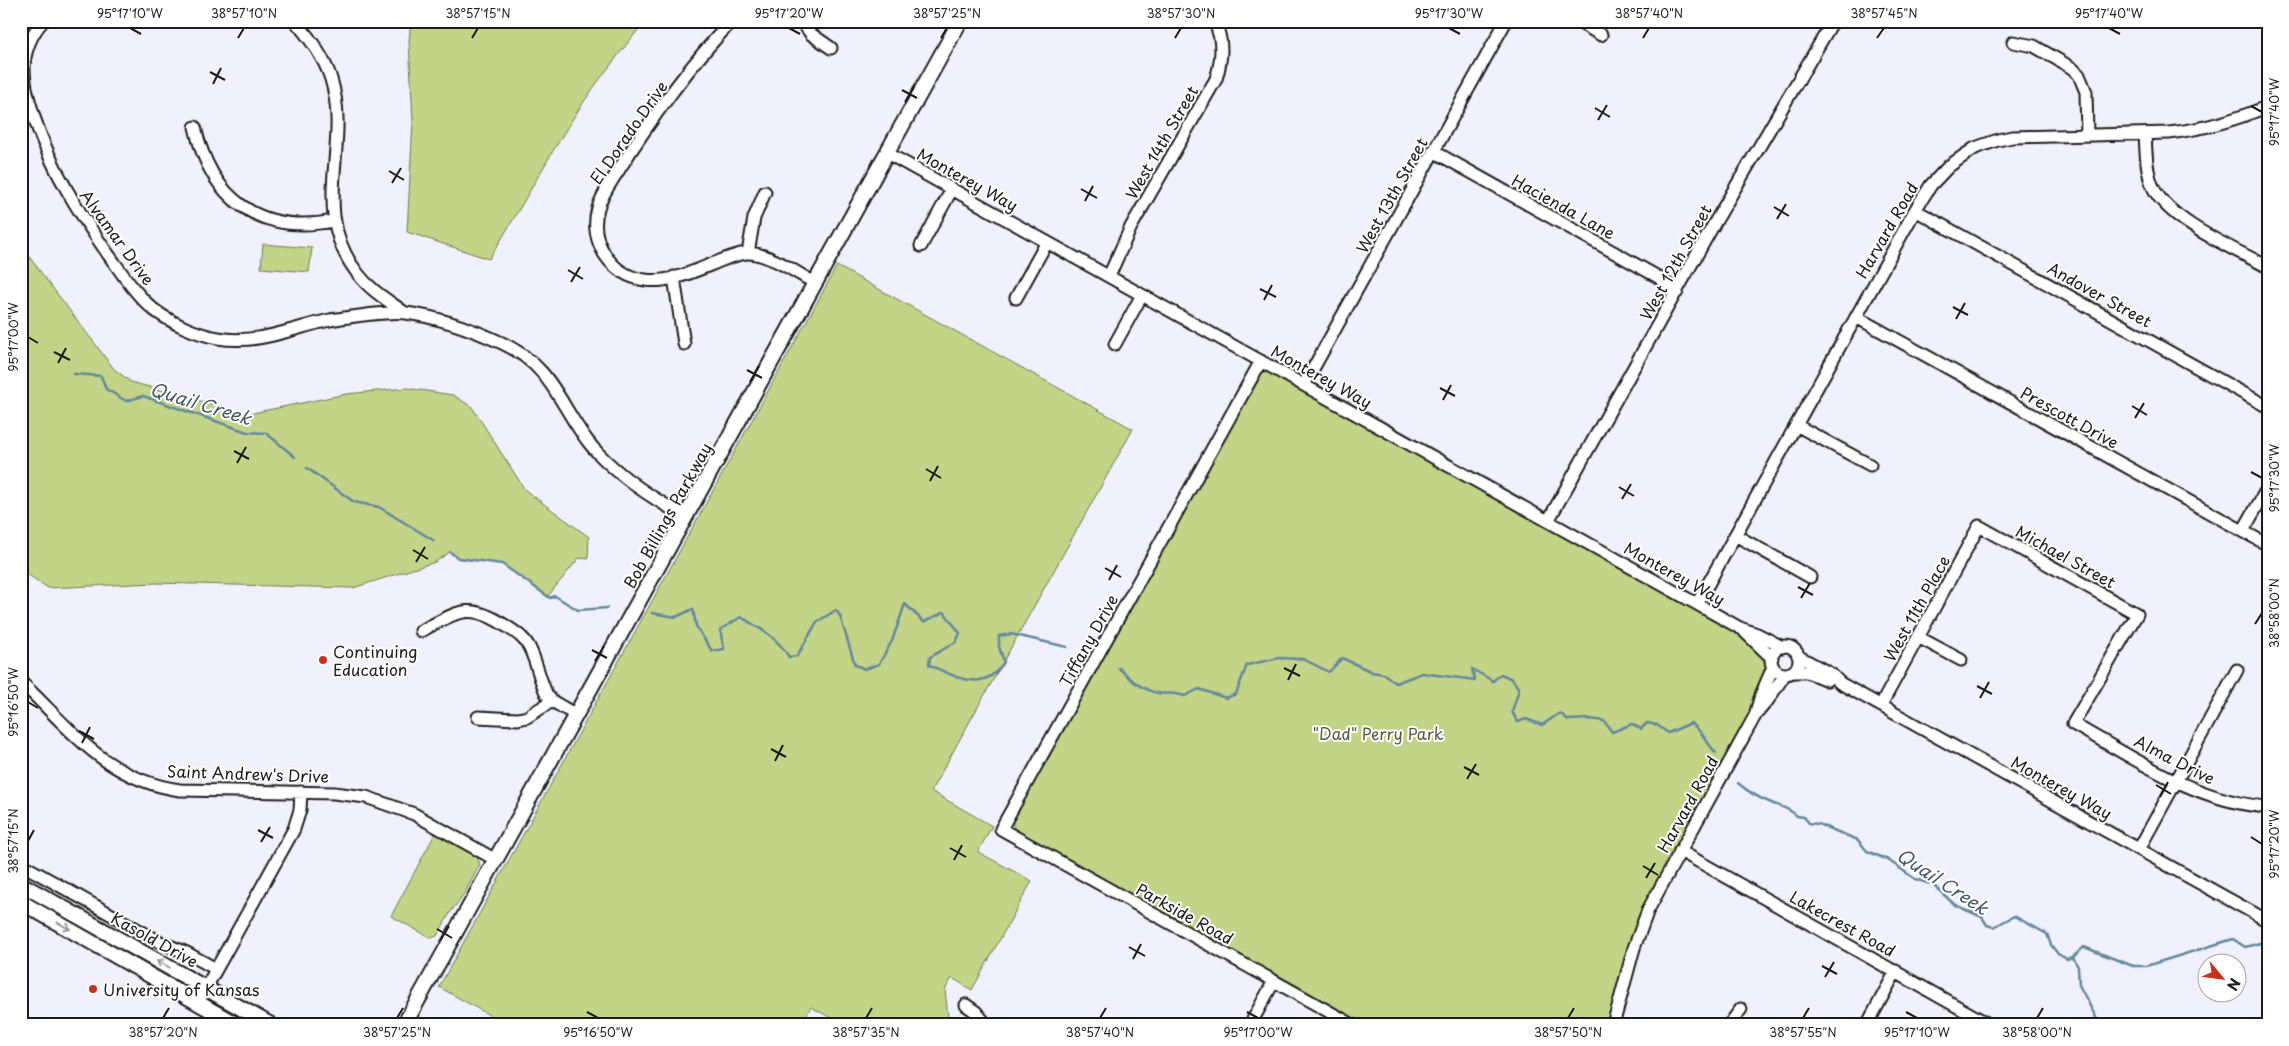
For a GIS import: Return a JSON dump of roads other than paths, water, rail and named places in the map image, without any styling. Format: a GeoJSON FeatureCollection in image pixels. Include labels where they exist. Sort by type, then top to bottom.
{"type":"FeatureCollection","features":[{"type":"Feature","properties":{"kind":"main road","name":"Bob Billings Parkway"},"geometry":{"type":"LineString","coordinates":[[404,1025],[960,21]]}},
{"type":"Feature","properties":{"kind":"main road","name":"Kasold Drive"},"geometry":{"type":"LineString","coordinates":[[21,884],[272,1025]]}},
{"type":"Feature","properties":{"kind":"main road","name":"Kasold Drive"},"geometry":{"type":"LineString","coordinates":[[21,902],[237,1025]]}},
{"type":"Feature","properties":{"kind":"street","name":"Alvamar Drive"},"geometry":{"type":"LineString","coordinates":[[43,21],[29,44],[24,69],[29,98],[40,137],[64,188],[81,216],[131,286],[155,310],[192,330],[216,338],[240,340],[279,335],[331,320],[405,313],[447,323],[487,337],[512,348],[530,360],[546,375],[581,431],[610,465],[650,497],[686,517]]}},
{"type":"Feature","properties":{"kind":"street","name":"Alvamar Drive"},"geometry":{"type":"LineString","coordinates":[[295,21],[322,57],[334,92],[337,121],[332,194],[334,221],[346,257],[370,287],[405,313]]}},
{"type":"Feature","properties":{"kind":"street","name":"El Dorado Drive"},"geometry":{"type":"LineString","coordinates":[[732,21],[702,55],[630,152],[604,193],[596,214],[595,224],[598,242],[614,266],[628,276],[647,281],[659,281],[674,277],[748,253]]}},
{"type":"Feature","properties":{"kind":"street"},"geometry":{"type":"LineString","coordinates":[[801,21],[811,34],[831,48]]}},
{"type":"Feature","properties":{"kind":"street","name":"West 14th Street"},"geometry":{"type":"LineString","coordinates":[[1109,276],[1136,219],[1216,78],[1221,61],[1222,48],[1214,21]]}},
{"type":"Feature","properties":{"kind":"street","name":"West 13th Street"},"geometry":{"type":"LineString","coordinates":[[1304,385],[1506,21]]}},
{"type":"Feature","properties":{"kind":"street"},"geometry":{"type":"LineString","coordinates":[[1577,21],[1601,36]]}},
{"type":"Feature","properties":{"kind":"street","name":"West 12th Street"},"geometry":{"type":"LineString","coordinates":[[1548,521],[1833,21]]}},
{"type":"Feature","properties":{"kind":"street"},"geometry":{"type":"LineString","coordinates":[[2013,42],[2034,46],[2072,68],[2079,75],[2086,92],[2087,135]]}},
{"type":"Feature","properties":{"kind":"street","name":"Harvard Road"},"geometry":{"type":"LineString","coordinates":[[1698,604],[1915,210],[1940,174],[1960,158],[1984,144],[2012,137],[2169,134],[2203,129],[2268,106]]}},
{"type":"Feature","properties":{"kind":"street"},"geometry":{"type":"LineString","coordinates":[[195,127],[200,149],[210,172],[224,191],[241,206],[260,216],[281,222],[306,224],[334,221]]}},
{"type":"Feature","properties":{"kind":"street"},"geometry":{"type":"LineString","coordinates":[[2145,134],[2149,177],[2162,202],[2179,218],[2268,267]]}},
{"type":"Feature","properties":{"kind":"street","name":"Hacienda Lane"},"geometry":{"type":"LineString","coordinates":[[1433,151],[1658,277],[1677,292]]}},
{"type":"Feature","properties":{"kind":"street","name":"Monterey Way"},"geometry":{"type":"LineString","coordinates":[[888,153],[1740,628],[1757,634],[1782,647]]}},
{"type":"Feature","properties":{"kind":"street"},"geometry":{"type":"LineString","coordinates":[[921,246],[952,189]]}},
{"type":"Feature","properties":{"kind":"street"},"geometry":{"type":"LineString","coordinates":[[765,192],[754,218],[748,253],[773,259],[815,283]]}},
{"type":"Feature","properties":{"kind":"street","name":"Andover Street"},"geometry":{"type":"LineString","coordinates":[[1915,210],[2268,407]]}},
{"type":"Feature","properties":{"kind":"street"},"geometry":{"type":"LineString","coordinates":[[1016,298],[1047,242]]}},
{"type":"Feature","properties":{"kind":"street"},"geometry":{"type":"LineString","coordinates":[[674,277],[684,344]]}},
{"type":"Feature","properties":{"kind":"street"},"geometry":{"type":"LineString","coordinates":[[1115,344],[1142,295]]}},
{"type":"Feature","properties":{"kind":"street","name":"Prescott Drive"},"geometry":{"type":"LineString","coordinates":[[1856,317],[2268,545]]}},
{"type":"Feature","properties":{"kind":"street","name":"Tiffany Drive"},"geometry":{"type":"LineString","coordinates":[[1002,829],[1261,361]]}},
{"type":"Feature","properties":{"kind":"street"},"geometry":{"type":"LineString","coordinates":[[1796,425],[1870,465]]}},
{"type":"Feature","properties":{"kind":"street"},"geometry":{"type":"LineString","coordinates":[[2244,531],[2268,487]]}},
{"type":"Feature","properties":{"kind":"street","name":"Michael Street"},"geometry":{"type":"LineString","coordinates":[[1979,526],[2137,614],[2073,724]]}},
{"type":"Feature","properties":{"kind":"street","name":"West 11th Place"},"geometry":{"type":"LineString","coordinates":[[1881,706],[1979,526]]}},
{"type":"Feature","properties":{"kind":"street"},"geometry":{"type":"LineString","coordinates":[[1736,535],[1810,577]]}},
{"type":"Feature","properties":{"kind":"street"},"geometry":{"type":"LineString","coordinates":[[421,630],[455,613],[465,611],[483,612],[491,616],[526,642],[533,656],[539,679],[552,702],[576,715]]}},
{"type":"Feature","properties":{"kind":"street","name":"Monterey Way"},"geometry":{"type":"LineString","coordinates":[[1740,628],[1773,662]]}},
{"type":"Feature","properties":{"kind":"street"},"geometry":{"type":"LineString","coordinates":[[1918,637],[1961,660]]}},
{"type":"Feature","properties":{"kind":"street"},"geometry":{"type":"LineString","coordinates":[[1782,647],[1790,648],[1798,656],[1798,665],[1789,673],[1779,672],[1773,662],[1775,652],[1782,647]]}},
{"type":"Feature","properties":{"kind":"street","name":"Monterey Way"},"geometry":{"type":"LineString","coordinates":[[1798,656],[1830,674],[1840,683]]}},
{"type":"Feature","properties":{"kind":"street","name":"Harvard Road"},"geometry":{"type":"LineString","coordinates":[[1756,714],[1773,662]]}},
{"type":"Feature","properties":{"kind":"street"},"geometry":{"type":"LineString","coordinates":[[2139,849],[2237,670]]}},
{"type":"Feature","properties":{"kind":"street","name":"Monterey Way"},"geometry":{"type":"LineString","coordinates":[[1789,673],[1807,672],[1840,683],[2268,921]]}},
{"type":"Feature","properties":{"kind":"street","name":"Harvard Road"},"geometry":{"type":"LineString","coordinates":[[1613,1025],[1640,932],[1656,893],[1756,714],[1789,673]]}},
{"type":"Feature","properties":{"kind":"street","name":"Saint Andrew's Drive"},"geometry":{"type":"LineString","coordinates":[[21,682],[101,758],[135,779],[162,787],[189,790],[349,794],[383,802],[414,814],[496,860]]}},
{"type":"Feature","properties":{"kind":"street"},"geometry":{"type":"LineString","coordinates":[[478,717],[518,719],[527,717],[552,702]]}},
{"type":"Feature","properties":{"kind":"street","name":"Alma Drive"},"geometry":{"type":"LineString","coordinates":[[2073,724],[2176,781],[2217,798],[2268,807]]}},
{"type":"Feature","properties":{"kind":"street"},"geometry":{"type":"LineString","coordinates":[[198,1002],[294,829],[300,810],[301,792]]}},
{"type":"Feature","properties":{"kind":"street","name":"Parkside Road"},"geometry":{"type":"LineString","coordinates":[[1002,829],[1352,1025]]}},
{"type":"Feature","properties":{"kind":"street","name":"Lakecrest Road"},"geometry":{"type":"LineString","coordinates":[[1680,851],[1990,1025]]}},
{"type":"Feature","properties":{"kind":"street"},"geometry":{"type":"LineString","coordinates":[[21,864],[160,942],[216,968]]}},
{"type":"Feature","properties":{"kind":"street"},"geometry":{"type":"LineString","coordinates":[[1866,1025],[1896,971]]}},
{"type":"Feature","properties":{"kind":"street"},"geometry":{"type":"LineString","coordinates":[[1250,1025],[1274,982]]}},
{"type":"Feature","properties":{"kind":"street"},"geometry":{"type":"LineString","coordinates":[[966,1005],[976,1012],[987,1025]]}},
{"type":"Feature","properties":{"kind":"street"},"geometry":{"type":"LineString","coordinates":[[1729,1025],[1740,1009]]}},
{"type":"Feature","properties":{"kind":"waterway","name":"Quail Creek"},"geometry":{"type":"LineString","coordinates":[[74,374],[101,376],[106,389],[126,401],[143,396],[247,432],[266,433],[295,457]]}},
{"type":"Feature","properties":{"kind":"waterway","name":"Quail Creek"},"geometry":{"type":"LineString","coordinates":[[307,468],[354,502],[379,507],[433,540]]}},
{"type":"Feature","properties":{"kind":"waterway","name":"Quail Creek"},"geometry":{"type":"LineString","coordinates":[[450,552],[458,558],[502,564],[550,598],[555,596],[578,610],[607,608]]}},
{"type":"Feature","properties":{"kind":"waterway","name":"Quail Creek"},"geometry":{"type":"LineString","coordinates":[[652,613],[676,617],[693,609],[696,626],[712,651],[724,649],[720,630],[741,617],[774,639],[789,657],[797,656],[817,622],[836,610],[840,616],[855,665],[865,669],[879,664],[892,641],[905,604],[924,622],[944,612],[960,633],[956,642],[930,657],[929,665],[960,678],[970,680],[988,678],[1004,662],[999,647],[999,636],[1011,634],[1067,647]]}},
{"type":"Feature","properties":{"kind":"waterway","name":"Quail Creek"},"geometry":{"type":"LineString","coordinates":[[1119,668],[1137,684],[1152,692],[1185,696],[1199,689],[1226,698],[1236,694],[1247,665],[1279,658],[1303,659],[1329,672],[1342,658],[1372,672],[1384,674],[1396,683],[1422,673],[1475,680],[1472,669],[1493,681],[1501,674],[1512,679],[1519,689],[1512,712],[1518,722],[1526,719],[1542,725],[1560,713],[1568,720],[1590,719],[1604,721],[1612,732],[1632,724],[1641,729],[1647,723],[1657,725],[1668,733],[1691,723],[1699,730],[1716,753]]}},
{"type":"Feature","properties":{"kind":"waterway","name":"Quail Creek"},"geometry":{"type":"LineString","coordinates":[[1738,783],[1760,798],[1787,809],[1797,816],[1804,817],[1809,823],[1818,824],[1858,840],[1867,851],[1888,860],[1915,879],[1933,885],[1955,905],[1982,917],[1987,925],[1994,927],[2014,916],[2047,934],[2051,945],[2058,954],[2067,959],[2073,957],[2084,947],[2133,966],[2146,966],[2233,939],[2245,947],[2260,943],[2268,952]]}},
{"type":"Feature","properties":{"kind":"waterway"},"geometry":{"type":"LineString","coordinates":[[2073,957],[2078,967],[2079,985],[2100,1025]]}},
{"type":"Feature","properties":{"kind":"place","name":"Continuing Education"},"geometry":{"type":"Point","coordinates":[323,660]}},
{"type":"Feature","properties":{"kind":"place","name":"University of Kansas"},"geometry":{"type":"Point","coordinates":[93,989]}},
{"type":"Feature","properties":{"kind":"park label","name":"\"Dad\" Perry Park"},"geometry":{"type":"Point","coordinates":[1378,733]}}]}
